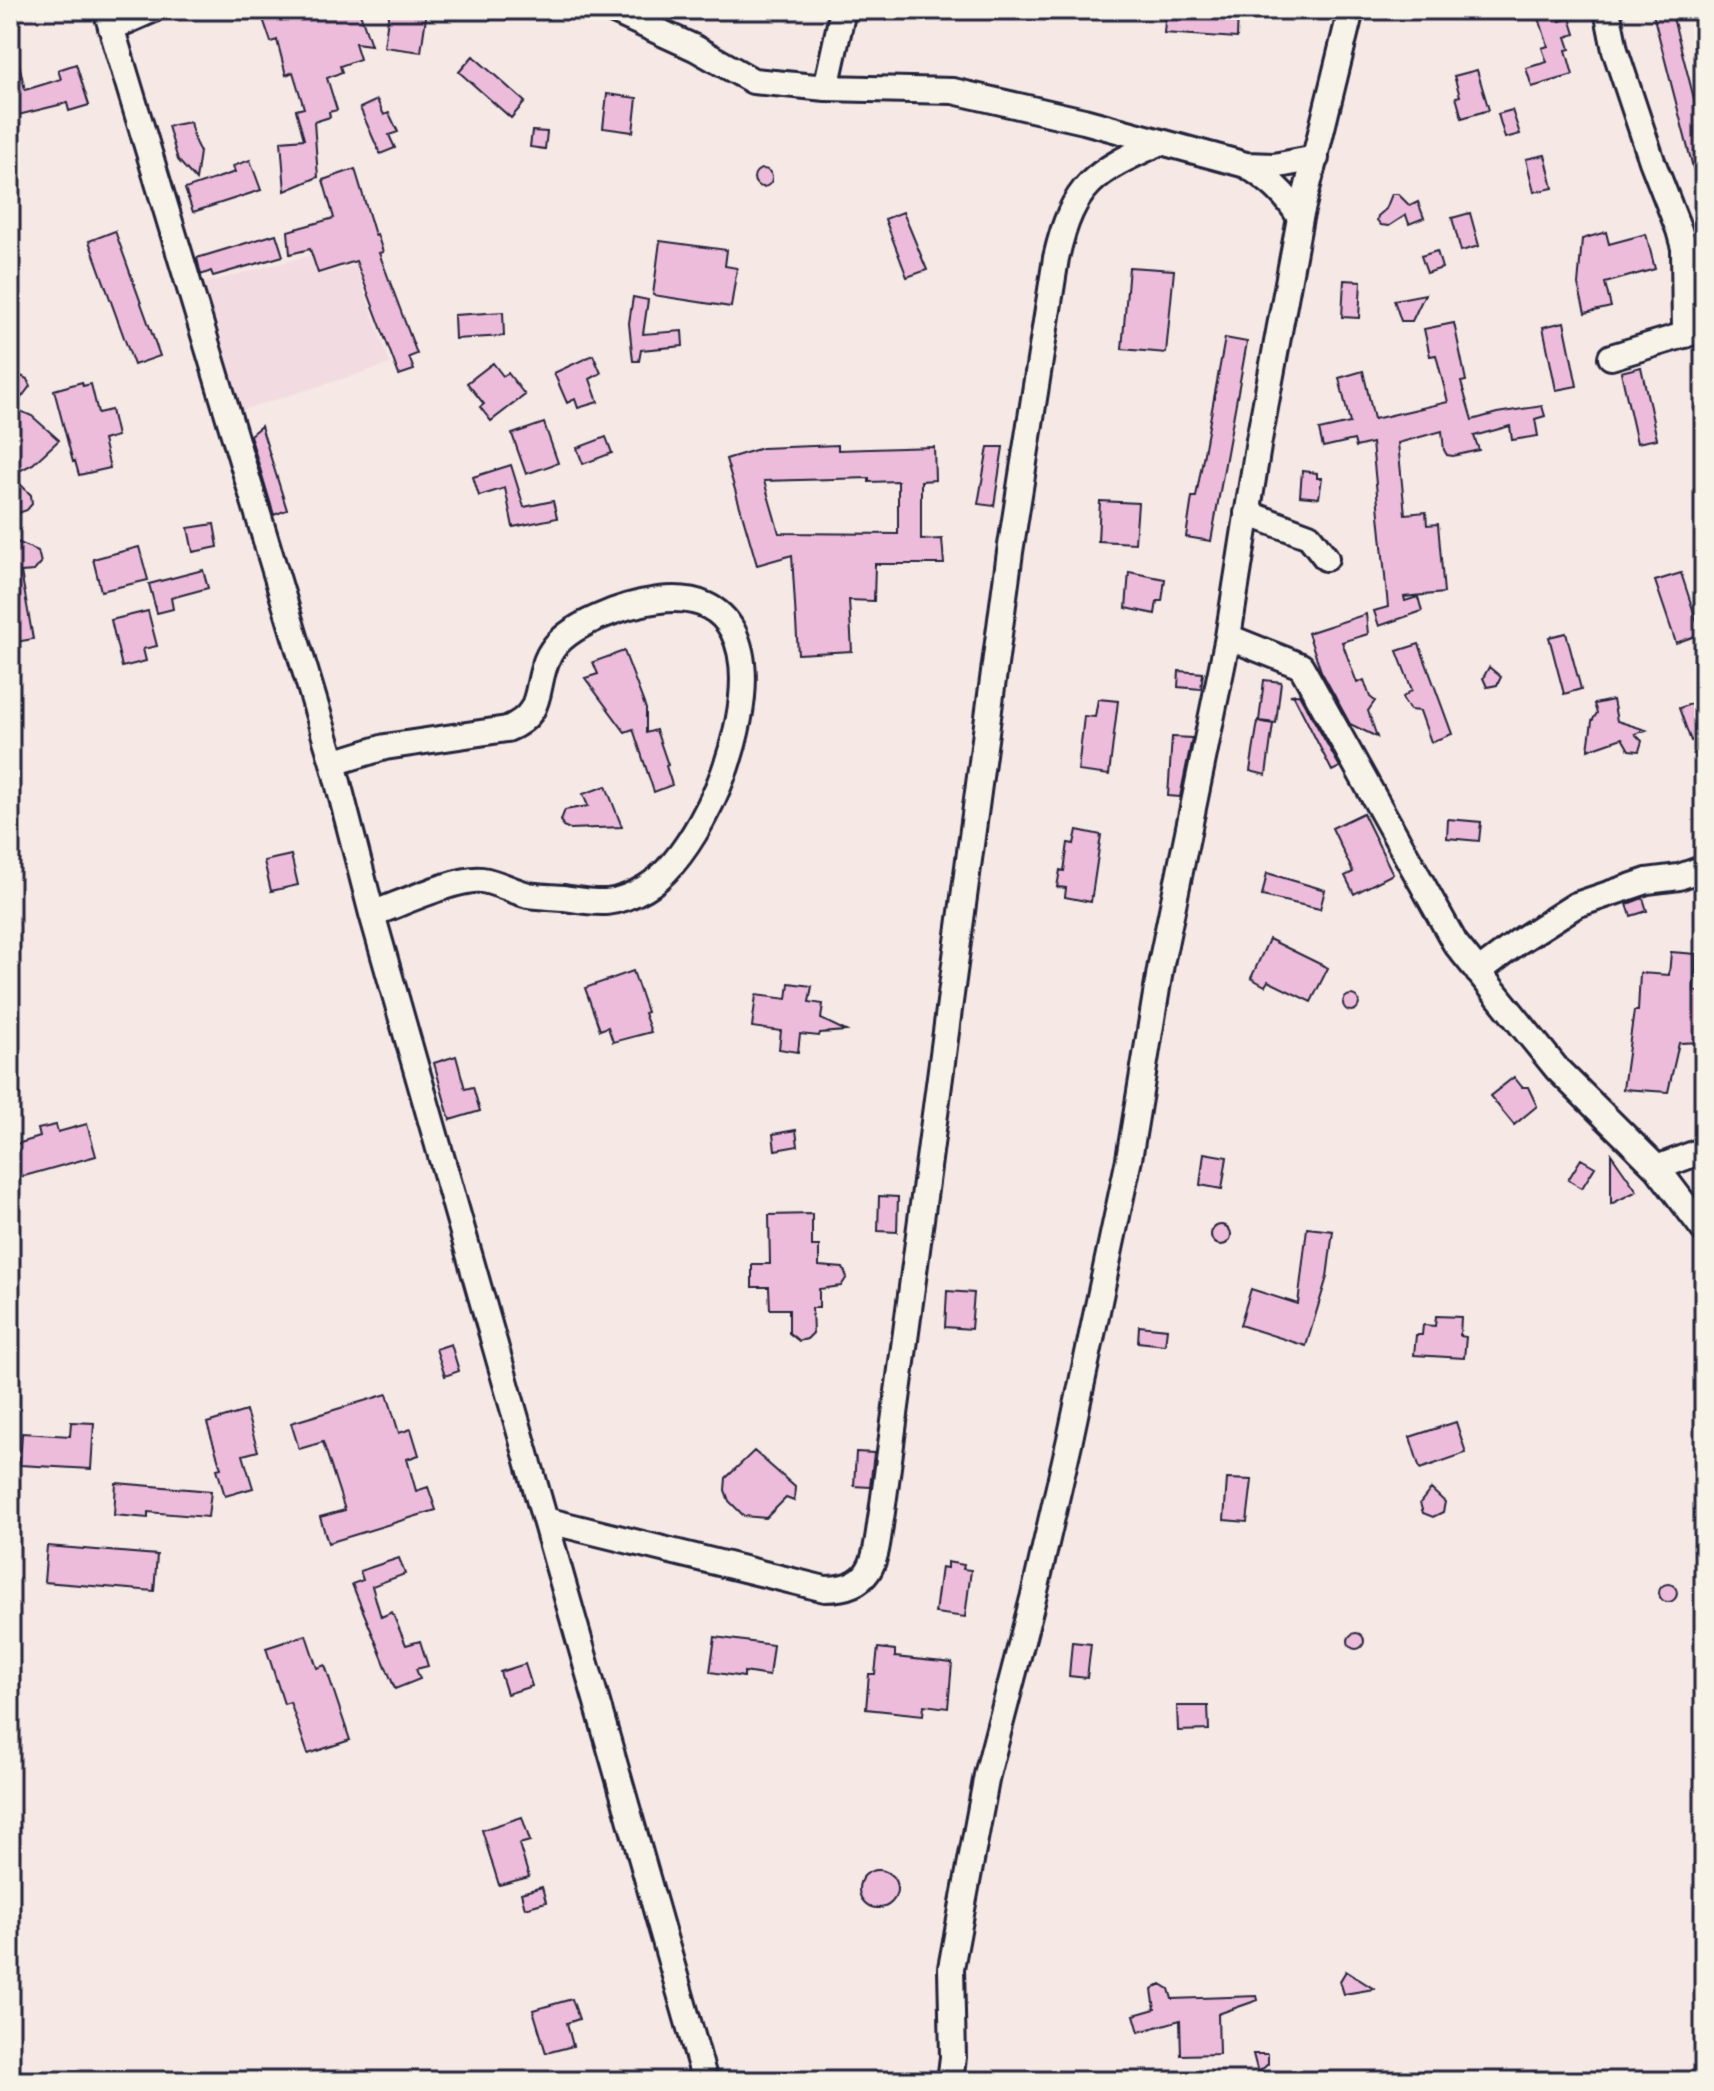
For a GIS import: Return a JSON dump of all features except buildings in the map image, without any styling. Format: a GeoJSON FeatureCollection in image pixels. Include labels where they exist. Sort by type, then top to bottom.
{"type":"FeatureCollection","features":[{"type":"Feature","properties":{"kind":"street"},"geometry":{"type":"LineString","coordinates":[[152,10],[108,19],[333,763],[372,914],[705,2081]]}},
{"type":"Feature","properties":{"kind":"street"},"geometry":{"type":"LineString","coordinates":[[612,10],[695,48],[753,81],[826,88],[953,91],[1084,121],[1246,165],[1274,166],[1316,158]]}},
{"type":"Feature","properties":{"kind":"street"},"geometry":{"type":"LineString","coordinates":[[826,88],[843,10]]}},
{"type":"Feature","properties":{"kind":"street"},"geometry":{"type":"LineString","coordinates":[[950,2081],[953,2057],[951,1968],[982,1805],[1077,1408],[1129,1159],[1161,964],[1228,637],[1300,218],[1351,10]]}},
{"type":"Feature","properties":{"kind":"street"},"geometry":{"type":"LineString","coordinates":[[1607,10],[1615,50],[1684,248],[1694,332],[1611,357]]}},
{"type":"Feature","properties":{"kind":"street"},"geometry":{"type":"LineString","coordinates":[[545,1520],[825,1589],[854,1585],[864,1579],[872,1563],[882,1512],[1010,552],[1056,258],[1064,223],[1079,193],[1101,172],[1161,142]]}},
{"type":"Feature","properties":{"kind":"street"},"geometry":{"type":"LineString","coordinates":[[1246,165],[1271,181],[1289,198],[1300,218]]}},
{"type":"Feature","properties":{"kind":"street"},"geometry":{"type":"LineString","coordinates":[[1247,513],[1309,536],[1326,558]]}},
{"type":"Feature","properties":{"kind":"street"},"geometry":{"type":"LineString","coordinates":[[333,763],[385,747],[518,725],[533,710],[548,657],[558,641],[574,629],[618,611],[658,600],[693,598],[711,606],[726,618],[735,633],[741,661],[741,715],[726,772],[710,809],[668,870],[647,887],[611,902],[590,904],[528,895],[480,880],[444,888],[372,914]]}},
{"type":"Feature","properties":{"kind":"street"},"geometry":{"type":"LineString","coordinates":[[1228,637],[1301,666],[1455,943],[1557,1069],[1657,1168],[1704,1230]]}},
{"type":"Feature","properties":{"kind":"street"},"geometry":{"type":"LineString","coordinates":[[1478,972],[1576,905],[1647,881],[1679,877],[1704,868]]}},
{"type":"Feature","properties":{"kind":"street"},"geometry":{"type":"LineString","coordinates":[[1657,1168],[1704,1150]]}},
{"type":"Feature","properties":{"kind":"shaded area"},"geometry":{"type":"Polygon","coordinates":[[[312,255],[319,275],[355,265],[390,364],[242,410],[204,283],[312,255]]]}}]}
